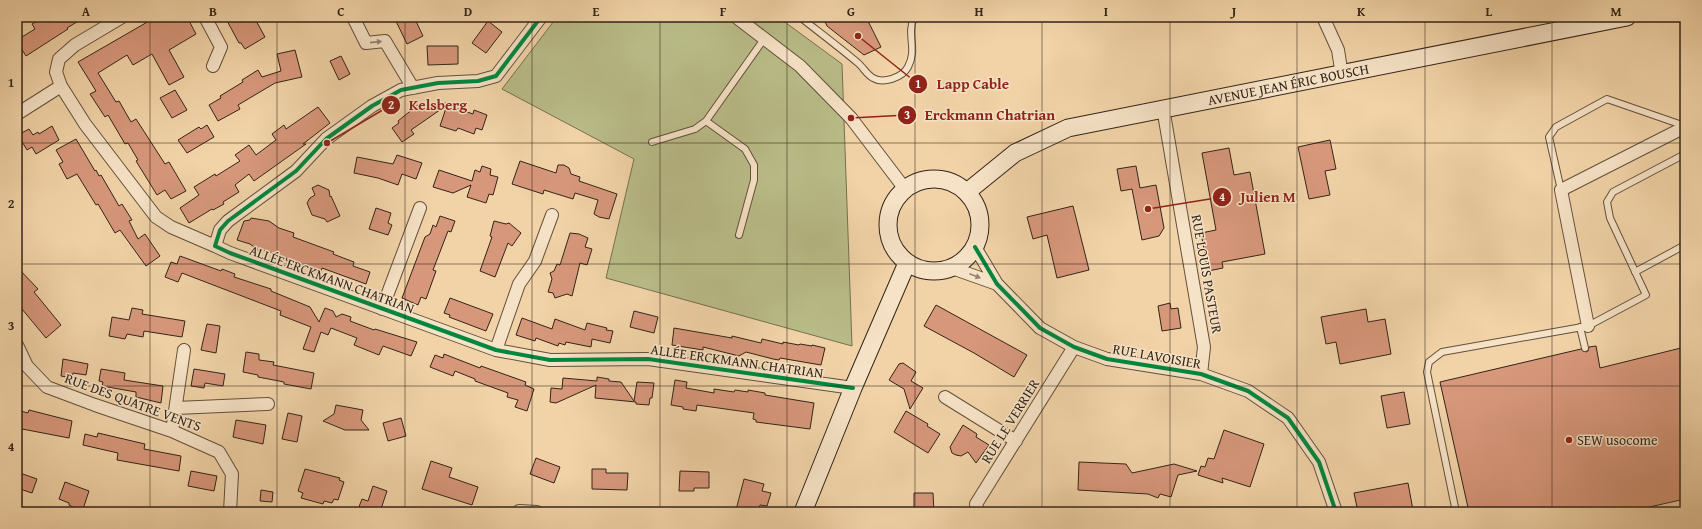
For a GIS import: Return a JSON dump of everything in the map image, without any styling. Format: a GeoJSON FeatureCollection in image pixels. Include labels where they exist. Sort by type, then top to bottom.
{"type":"FeatureCollection","features":[{"type":"Feature","properties":{"kind":"main road","name":"AVENUE JEAN ÉRIC BOUSCH"},"geometry":{"type":"LineString","coordinates":[[967,192],[1016,153],[1068,128],[1163,108],[1342,75],[1627,17]]}},
{"type":"Feature","properties":{"kind":"main road"},"geometry":{"type":"LineString","coordinates":[[930,178],[943,179],[956,184],[967,192],[975,204],[980,218],[980,232],[975,247],[966,259],[952,268],[937,271],[922,270],[907,263],[897,253],[890,240],[888,226],[890,212],[896,199],[905,189],[917,182],[930,178]]}},
{"type":"Feature","properties":{"kind":"main road"},"geometry":{"type":"LineString","coordinates":[[803,512],[852,388],[907,263]]}},
{"type":"Feature","properties":{"kind":"street"},"geometry":{"type":"LineString","coordinates":[[17,114],[61,86],[56,72],[59,59],[75,45],[122,17]]}},
{"type":"Feature","properties":{"kind":"street"},"geometry":{"type":"LineString","coordinates":[[206,17],[221,47],[213,66]]}},
{"type":"Feature","properties":{"kind":"street"},"geometry":{"type":"LineString","coordinates":[[353,17],[366,43],[385,41],[413,88]]}},
{"type":"Feature","properties":{"kind":"street"},"geometry":{"type":"LineString","coordinates":[[215,246],[220,230],[228,221],[296,171],[326,139],[372,106],[401,90],[438,83],[478,81],[496,76],[541,17]]}},
{"type":"Feature","properties":{"kind":"street"},"geometry":{"type":"LineString","coordinates":[[736,17],[800,66],[851,118],[905,189]]}},
{"type":"Feature","properties":{"kind":"street"},"geometry":{"type":"LineString","coordinates":[[1323,17],[1338,50],[1342,75]]}},
{"type":"Feature","properties":{"kind":"street","name":"ALLÉE ERCKMANN CHATRIAN"},"geometry":{"type":"LineString","coordinates":[[61,86],[85,124],[156,217],[171,227],[230,253],[496,350],[550,360],[648,359],[852,388]]}},
{"type":"Feature","properties":{"kind":"street","name":"RUE LOUIS PASTEUR"},"geometry":{"type":"LineString","coordinates":[[1163,108],[1204,347],[1201,374]]}},
{"type":"Feature","properties":{"kind":"street"},"geometry":{"type":"LineString","coordinates":[[1584,327],[1561,190],[1685,126]]}},
{"type":"Feature","properties":{"kind":"street"},"geometry":{"type":"LineString","coordinates":[[382,309],[420,208]]}},
{"type":"Feature","properties":{"kind":"street"},"geometry":{"type":"LineString","coordinates":[[496,350],[519,284],[535,261],[552,215]]}},
{"type":"Feature","properties":{"kind":"street","name":"RUE LAVOISIER"},"geometry":{"type":"LineString","coordinates":[[975,247],[997,284],[1040,328],[1074,347],[1107,359],[1201,374],[1248,391],[1288,418],[1319,462],[1336,512]]}},
{"type":"Feature","properties":{"kind":"street","name":"RUE LAVOISIER"},"geometry":{"type":"LineString","coordinates":[[952,268],[997,284]]}},
{"type":"Feature","properties":{"kind":"street","name":"RUE DES QUATRE VENTS"},"geometry":{"type":"LineString","coordinates":[[17,345],[27,366],[47,386],[95,405],[172,430],[219,452],[232,474],[233,511]]}},
{"type":"Feature","properties":{"kind":"street","name":"RUE LE VERRIER"},"geometry":{"type":"LineString","coordinates":[[978,512],[976,504],[1074,347]]}},
{"type":"Feature","properties":{"kind":"street"},"geometry":{"type":"LineString","coordinates":[[172,430],[184,350]]}},
{"type":"Feature","properties":{"kind":"street"},"geometry":{"type":"LineString","coordinates":[[945,396],[1016,441]]}},
{"type":"Feature","properties":{"kind":"street"},"geometry":{"type":"LineString","coordinates":[[176,408],[268,404]]}},
{"type":"Feature","properties":{"kind":"street"},"geometry":{"type":"LineString","coordinates":[[519,511],[537,512]]}},
{"type":"Feature","properties":{"kind":"lane"},"geometry":{"type":"LineString","coordinates":[[800,17],[860,64],[872,78],[882,81],[894,78],[907,69],[913,55],[910,27],[914,17]]}},
{"type":"Feature","properties":{"kind":"lane"},"geometry":{"type":"LineString","coordinates":[[652,142],[695,129],[706,121],[764,39]]}},
{"type":"Feature","properties":{"kind":"lane"},"geometry":{"type":"LineString","coordinates":[[1561,190],[1549,137],[1556,127],[1608,99],[1685,126]]}},
{"type":"Feature","properties":{"kind":"lane"},"geometry":{"type":"LineString","coordinates":[[706,121],[745,149],[754,165],[754,180],[739,235]]}},
{"type":"Feature","properties":{"kind":"lane"},"geometry":{"type":"LineString","coordinates":[[1456,512],[1427,372],[1429,362],[1442,352],[1584,327],[1646,295],[1610,218],[1607,202],[1613,192],[1685,154]]}},
{"type":"Feature","properties":{"kind":"lane"},"geometry":{"type":"LineString","coordinates":[[1635,272],[1685,245]]}},
{"type":"Feature","properties":{"kind":"lane"},"geometry":{"type":"LineString","coordinates":[[1584,327],[1585,348]]}},
{"type":"Feature","properties":{"kind":"green space"},"geometry":{"type":"Polygon","coordinates":[[[557,17],[778,17],[842,64],[852,346],[606,278],[634,159],[502,89],[557,17]]]}},
{"type":"Feature","properties":{"kind":"building"},"geometry":{"type":"Polygon","coordinates":[[[44,17],[85,17],[26,56],[17,40],[35,29],[32,24],[44,17]]]}},
{"type":"Feature","properties":{"kind":"building"},"geometry":{"type":"Polygon","coordinates":[[[156,17],[187,17],[196,34],[169,50],[184,77],[169,85],[152,54],[133,65],[127,55],[98,73],[116,102],[119,101],[131,122],[136,119],[165,164],[169,162],[186,191],[171,199],[165,190],[157,195],[136,161],[138,160],[128,143],[125,144],[108,115],[105,117],[90,94],[96,91],[78,62],[156,17]]]}},
{"type":"Feature","properties":{"kind":"building"},"geometry":{"type":"Polygon","coordinates":[[[225,17],[254,17],[265,37],[245,49],[241,43],[239,43],[225,17]]]}},
{"type":"Feature","properties":{"kind":"building"},"geometry":{"type":"Polygon","coordinates":[[[394,17],[414,17],[423,36],[407,44],[394,17]]]}},
{"type":"Feature","properties":{"kind":"building"},"geometry":{"type":"Polygon","coordinates":[[[823,17],[866,17],[881,47],[864,55],[827,26],[823,17]]]}},
{"type":"Feature","properties":{"kind":"building"},"geometry":{"type":"Polygon","coordinates":[[[488,21],[502,32],[486,53],[472,43],[488,21]]]}},
{"type":"Feature","properties":{"kind":"building"},"geometry":{"type":"Polygon","coordinates":[[[427,46],[458,46],[458,64],[428,65],[427,46]]]}},
{"type":"Feature","properties":{"kind":"building"},"geometry":{"type":"Polygon","coordinates":[[[295,50],[302,77],[275,83],[238,105],[240,109],[218,121],[209,105],[221,98],[220,96],[243,82],[242,80],[258,70],[262,77],[281,71],[277,54],[295,50]]]}},
{"type":"Feature","properties":{"kind":"building"},"geometry":{"type":"Polygon","coordinates":[[[341,56],[350,74],[339,80],[330,61],[341,56]]]}},
{"type":"Feature","properties":{"kind":"building"},"geometry":{"type":"Polygon","coordinates":[[[175,90],[187,110],[172,118],[160,98],[175,90]]]}},
{"type":"Feature","properties":{"kind":"building"},"geometry":{"type":"Polygon","coordinates":[[[450,103],[411,130],[414,134],[402,142],[392,128],[399,123],[398,121],[419,104],[450,103]]]}},
{"type":"Feature","properties":{"kind":"building"},"geometry":{"type":"Polygon","coordinates":[[[447,105],[473,114],[474,110],[487,115],[482,130],[476,128],[474,134],[458,128],[456,131],[440,126],[447,105]]]}},
{"type":"Feature","properties":{"kind":"building"},"geometry":{"type":"Polygon","coordinates":[[[318,107],[330,123],[303,144],[306,144],[254,181],[249,174],[235,185],[239,192],[223,202],[224,204],[213,210],[212,209],[189,223],[180,208],[199,195],[194,187],[215,174],[216,176],[240,161],[235,155],[249,145],[256,155],[276,140],[272,134],[284,125],[286,129],[318,107]]]}},
{"type":"Feature","properties":{"kind":"building"},"geometry":{"type":"Polygon","coordinates":[[[207,125],[214,137],[187,153],[178,140],[199,127],[201,129],[207,125]]]}},
{"type":"Feature","properties":{"kind":"building"},"geometry":{"type":"Polygon","coordinates":[[[52,126],[59,140],[36,154],[32,147],[27,150],[18,135],[29,129],[33,135],[38,132],[39,134],[52,126]]]}},
{"type":"Feature","properties":{"kind":"building"},"geometry":{"type":"Polygon","coordinates":[[[76,139],[95,171],[96,170],[99,176],[101,175],[119,206],[122,204],[132,220],[129,221],[138,239],[145,234],[160,256],[146,266],[120,230],[115,233],[98,204],[96,205],[77,174],[67,179],[59,164],[63,162],[56,150],[76,139]]]}},
{"type":"Feature","properties":{"kind":"building"},"geometry":{"type":"Polygon","coordinates":[[[1330,140],[1336,169],[1325,171],[1330,195],[1309,199],[1298,147],[1330,140]]]}},
{"type":"Feature","properties":{"kind":"building"},"geometry":{"type":"Polygon","coordinates":[[[1229,148],[1234,175],[1250,172],[1265,254],[1222,262],[1223,268],[1208,271],[1201,233],[1216,230],[1202,153],[1229,148]]]}},
{"type":"Feature","properties":{"kind":"building"},"geometry":{"type":"Polygon","coordinates":[[[397,155],[422,163],[416,179],[402,174],[398,185],[378,178],[354,173],[357,157],[393,164],[397,155]]]}},
{"type":"Feature","properties":{"kind":"building"},"geometry":{"type":"Polygon","coordinates":[[[520,161],[556,173],[558,165],[564,165],[569,168],[571,174],[580,177],[579,181],[617,194],[609,219],[599,217],[594,214],[598,200],[575,193],[573,199],[544,190],[543,194],[512,184],[520,161]]]}},
{"type":"Feature","properties":{"kind":"building"},"geometry":{"type":"Polygon","coordinates":[[[482,166],[491,169],[490,175],[498,177],[493,195],[489,194],[486,203],[467,197],[471,185],[453,193],[433,187],[439,170],[472,181],[475,170],[480,172],[482,166]]]}},
{"type":"Feature","properties":{"kind":"building"},"geometry":{"type":"Polygon","coordinates":[[[1136,166],[1140,188],[1156,185],[1164,228],[1159,236],[1142,240],[1132,189],[1121,191],[1117,169],[1136,166]]]}},
{"type":"Feature","properties":{"kind":"building"},"geometry":{"type":"Polygon","coordinates":[[[318,185],[329,190],[330,197],[331,196],[340,216],[327,222],[325,219],[312,215],[307,203],[310,198],[315,195],[312,188],[318,185]]]}},
{"type":"Feature","properties":{"kind":"building"},"geometry":{"type":"Polygon","coordinates":[[[1073,206],[1089,270],[1057,278],[1047,235],[1033,239],[1027,217],[1073,206]]]}},
{"type":"Feature","properties":{"kind":"building"},"geometry":{"type":"Polygon","coordinates":[[[376,208],[391,213],[388,223],[392,225],[388,235],[369,229],[376,208]]]}},
{"type":"Feature","properties":{"kind":"building"},"geometry":{"type":"Polygon","coordinates":[[[440,216],[455,221],[451,232],[448,231],[433,270],[436,271],[426,299],[421,297],[418,305],[402,298],[425,237],[430,234],[433,225],[436,227],[440,216]]]}},
{"type":"Feature","properties":{"kind":"building"},"geometry":{"type":"Polygon","coordinates":[[[251,218],[269,221],[279,228],[294,233],[293,237],[334,252],[333,254],[354,262],[353,266],[370,272],[366,284],[322,268],[320,273],[286,260],[287,259],[268,251],[258,250],[250,244],[237,240],[244,221],[250,220],[251,218]]]}},
{"type":"Feature","properties":{"kind":"building"},"geometry":{"type":"Polygon","coordinates":[[[494,221],[506,224],[509,223],[521,233],[512,246],[508,243],[495,277],[480,271],[492,237],[490,236],[494,221]]]}},
{"type":"Feature","properties":{"kind":"building"},"geometry":{"type":"Polygon","coordinates":[[[570,233],[579,234],[588,238],[585,247],[592,249],[587,265],[580,263],[572,296],[567,294],[555,298],[553,293],[548,292],[552,279],[550,273],[554,271],[557,264],[560,265],[570,233]]]}},
{"type":"Feature","properties":{"kind":"building"},"geometry":{"type":"Polygon","coordinates":[[[180,256],[221,271],[222,269],[235,274],[234,277],[271,289],[271,291],[310,307],[319,322],[325,308],[333,311],[336,317],[342,314],[351,317],[350,321],[374,330],[375,329],[417,342],[411,356],[383,346],[379,355],[354,345],[357,338],[331,328],[328,335],[321,332],[314,352],[303,349],[311,327],[280,315],[281,311],[182,273],[178,282],[165,277],[171,262],[177,264],[180,256]]]}},
{"type":"Feature","properties":{"kind":"building"},"geometry":{"type":"Polygon","coordinates":[[[17,267],[38,289],[34,292],[61,325],[46,338],[17,303],[17,267]]]}},
{"type":"Feature","properties":{"kind":"building"},"geometry":{"type":"Polygon","coordinates":[[[450,298],[493,314],[486,331],[449,317],[450,315],[444,313],[450,298]]]}},
{"type":"Feature","properties":{"kind":"building"},"geometry":{"type":"Polygon","coordinates":[[[1170,303],[1171,309],[1178,308],[1181,328],[1162,331],[1158,306],[1170,303]]]}},
{"type":"Feature","properties":{"kind":"building"},"geometry":{"type":"Polygon","coordinates":[[[936,305],[1027,355],[1014,377],[924,326],[936,305]]]}},
{"type":"Feature","properties":{"kind":"building"},"geometry":{"type":"Polygon","coordinates":[[[132,308],[143,310],[142,314],[185,321],[182,337],[144,331],[143,337],[127,334],[125,339],[109,336],[112,317],[129,320],[132,308]]]}},
{"type":"Feature","properties":{"kind":"building"},"geometry":{"type":"Polygon","coordinates":[[[1366,309],[1368,322],[1385,319],[1391,354],[1340,364],[1336,342],[1326,344],[1321,317],[1366,309]]]}},
{"type":"Feature","properties":{"kind":"building"},"geometry":{"type":"Polygon","coordinates":[[[634,311],[658,317],[654,333],[630,327],[634,311]]]}},
{"type":"Feature","properties":{"kind":"building"},"geometry":{"type":"Polygon","coordinates":[[[522,318],[552,329],[555,319],[585,330],[587,323],[613,331],[610,343],[592,339],[591,347],[566,342],[565,345],[559,343],[558,346],[536,338],[535,341],[516,335],[522,318]]]}},
{"type":"Feature","properties":{"kind":"building"},"geometry":{"type":"Polygon","coordinates":[[[207,324],[220,326],[216,353],[201,350],[207,324]]]}},
{"type":"Feature","properties":{"kind":"building"},"geometry":{"type":"Polygon","coordinates":[[[674,328],[732,338],[732,336],[761,343],[762,339],[783,344],[783,342],[825,348],[821,365],[780,358],[779,360],[773,359],[746,352],[739,356],[703,347],[703,350],[672,345],[674,328]]]}},
{"type":"Feature","properties":{"kind":"building","name":"SEW usocome"},"geometry":{"type":"Polygon","coordinates":[[[1596,346],[1600,368],[1685,347],[1685,499],[1627,512],[1469,512],[1440,382],[1581,349],[1586,352],[1588,351],[1589,347],[1596,346]]]}},
{"type":"Feature","properties":{"kind":"building"},"geometry":{"type":"Polygon","coordinates":[[[246,352],[259,354],[259,360],[274,362],[273,365],[314,373],[311,389],[284,384],[284,382],[258,377],[258,375],[243,372],[246,352]]]}},
{"type":"Feature","properties":{"kind":"building"},"geometry":{"type":"Polygon","coordinates":[[[444,354],[480,368],[481,366],[526,382],[525,385],[534,389],[527,411],[515,407],[518,400],[507,397],[508,393],[475,381],[475,379],[455,371],[453,376],[430,367],[435,355],[443,358],[444,354]]]}},
{"type":"Feature","properties":{"kind":"building"},"geometry":{"type":"Polygon","coordinates":[[[63,359],[88,364],[86,375],[73,373],[72,378],[61,376],[63,359]]]}},
{"type":"Feature","properties":{"kind":"building"},"geometry":{"type":"Polygon","coordinates":[[[903,363],[916,372],[911,381],[923,388],[910,409],[904,389],[889,380],[899,364],[903,363]]]}},
{"type":"Feature","properties":{"kind":"building"},"geometry":{"type":"Polygon","coordinates":[[[101,369],[125,373],[124,380],[163,386],[161,403],[136,397],[136,392],[102,386],[103,382],[99,381],[101,369]]]}},
{"type":"Feature","properties":{"kind":"building"},"geometry":{"type":"Polygon","coordinates":[[[194,369],[225,374],[223,386],[205,383],[204,388],[191,386],[194,369]]]}},
{"type":"Feature","properties":{"kind":"building"},"geometry":{"type":"Polygon","coordinates":[[[597,377],[609,379],[609,381],[621,382],[634,401],[637,382],[654,383],[652,398],[650,398],[649,405],[636,404],[636,402],[595,398],[596,385],[556,403],[550,402],[551,388],[562,389],[563,378],[597,381],[597,377]]]}},
{"type":"Feature","properties":{"kind":"building"},"geometry":{"type":"Polygon","coordinates":[[[675,380],[687,382],[686,388],[714,393],[714,389],[734,392],[735,390],[748,392],[748,390],[765,393],[765,395],[814,403],[810,429],[756,422],[756,420],[753,419],[754,413],[697,405],[696,411],[671,405],[675,380]]]}},
{"type":"Feature","properties":{"kind":"building"},"geometry":{"type":"Polygon","coordinates":[[[1404,392],[1410,424],[1387,428],[1381,396],[1404,392]]]}},
{"type":"Feature","properties":{"kind":"building"},"geometry":{"type":"Polygon","coordinates":[[[336,405],[363,410],[361,420],[369,430],[345,430],[323,421],[334,414],[336,405]]]}},
{"type":"Feature","properties":{"kind":"building"},"geometry":{"type":"Polygon","coordinates":[[[17,410],[28,413],[29,410],[72,421],[69,438],[17,428],[17,410]]]}},
{"type":"Feature","properties":{"kind":"building"},"geometry":{"type":"Polygon","coordinates":[[[906,411],[928,424],[927,426],[940,434],[928,453],[894,432],[906,411]]]}},
{"type":"Feature","properties":{"kind":"building"},"geometry":{"type":"Polygon","coordinates":[[[288,413],[302,416],[297,442],[282,439],[288,413]]]}},
{"type":"Feature","properties":{"kind":"building"},"geometry":{"type":"Polygon","coordinates":[[[401,418],[406,436],[388,441],[383,423],[401,418]]]}},
{"type":"Feature","properties":{"kind":"building"},"geometry":{"type":"Polygon","coordinates":[[[236,420],[266,425],[263,444],[233,437],[236,420]]]}},
{"type":"Feature","properties":{"kind":"building"},"geometry":{"type":"Polygon","coordinates":[[[963,425],[977,434],[976,437],[989,445],[976,463],[968,452],[961,456],[952,453],[950,447],[963,425]]]}},
{"type":"Feature","properties":{"kind":"building"},"geometry":{"type":"Polygon","coordinates":[[[1224,430],[1264,444],[1250,487],[1222,478],[1223,483],[1198,475],[1201,466],[1205,467],[1208,458],[1214,459],[1224,430]]]}},
{"type":"Feature","properties":{"kind":"building"},"geometry":{"type":"Polygon","coordinates":[[[98,433],[145,444],[144,449],[181,456],[179,471],[117,460],[118,453],[83,445],[85,434],[97,437],[98,433]]]}},
{"type":"Feature","properties":{"kind":"building"},"geometry":{"type":"Polygon","coordinates":[[[536,458],[560,467],[554,483],[530,474],[536,458]]]}},
{"type":"Feature","properties":{"kind":"building"},"geometry":{"type":"Polygon","coordinates":[[[431,461],[452,468],[449,477],[478,487],[472,505],[422,489],[431,461]]]}},
{"type":"Feature","properties":{"kind":"building"},"geometry":{"type":"Polygon","coordinates":[[[1079,462],[1126,464],[1132,473],[1174,464],[1197,471],[1178,475],[1171,497],[1160,494],[1158,498],[1148,494],[1078,490],[1079,462]]]}},
{"type":"Feature","properties":{"kind":"building"},"geometry":{"type":"Polygon","coordinates":[[[305,469],[340,478],[339,480],[344,482],[338,500],[334,499],[332,503],[324,501],[323,504],[301,498],[303,493],[298,491],[305,469]]]}},
{"type":"Feature","properties":{"kind":"building"},"geometry":{"type":"Polygon","coordinates":[[[592,469],[606,469],[606,473],[628,473],[627,490],[592,489],[592,469]]]}},
{"type":"Feature","properties":{"kind":"building"},"geometry":{"type":"Polygon","coordinates":[[[191,471],[217,476],[214,491],[188,486],[191,471]]]}},
{"type":"Feature","properties":{"kind":"building"},"geometry":{"type":"Polygon","coordinates":[[[680,471],[709,472],[709,488],[694,488],[694,491],[679,491],[680,471]]]}},
{"type":"Feature","properties":{"kind":"building"},"geometry":{"type":"Polygon","coordinates":[[[17,472],[37,479],[32,493],[17,488],[17,472]]]}},
{"type":"Feature","properties":{"kind":"building"},"geometry":{"type":"Polygon","coordinates":[[[744,479],[764,484],[762,491],[771,493],[767,506],[760,505],[758,512],[744,512],[736,510],[744,479]]]}},
{"type":"Feature","properties":{"kind":"building"},"geometry":{"type":"Polygon","coordinates":[[[65,482],[89,491],[82,512],[71,512],[73,507],[69,505],[69,503],[59,499],[65,482]]]}},
{"type":"Feature","properties":{"kind":"building"},"geometry":{"type":"Polygon","coordinates":[[[1408,483],[1413,510],[1401,512],[1358,512],[1354,493],[1408,483]]]}},
{"type":"Feature","properties":{"kind":"building"},"geometry":{"type":"Polygon","coordinates":[[[373,486],[387,491],[380,512],[357,512],[362,499],[368,501],[373,486]]]}},
{"type":"Feature","properties":{"kind":"building"},"geometry":{"type":"Polygon","coordinates":[[[261,490],[273,492],[272,502],[260,501],[261,490]]]}},
{"type":"Feature","properties":{"kind":"building"},"geometry":{"type":"Polygon","coordinates":[[[914,493],[933,493],[934,512],[914,512],[914,493]]]}},
{"type":"Feature","properties":{"kind":"cycle path"},"geometry":{"type":"LineString","coordinates":[[541,17],[496,76],[478,81],[438,83],[401,90],[372,106],[326,139],[296,171],[228,221],[220,230],[215,246],[230,253],[496,350],[550,360],[648,359],[853,388]]}},
{"type":"Feature","properties":{"kind":"cycle path"},"geometry":{"type":"LineString","coordinates":[[975,247],[997,284],[1040,328],[1074,347],[1107,359],[1201,374],[1248,391],[1288,418],[1319,462],[1336,512]]}},
{"type":"Feature","properties":{"kind":"place","name":"Lapp Cable"},"geometry":{"type":"Point","coordinates":[858,36]}},
{"type":"Feature","properties":{"kind":"place","name":"Erckmann Chatrian"},"geometry":{"type":"Point","coordinates":[851,118]}},
{"type":"Feature","properties":{"kind":"place","name":"Kelsberg"},"geometry":{"type":"Point","coordinates":[327,143]}},
{"type":"Feature","properties":{"kind":"place","name":"Julien M"},"geometry":{"type":"Point","coordinates":[1148,209]}},
{"type":"Feature","properties":{"kind":"place","name":"SEW usocome"},"geometry":{"type":"Point","coordinates":[1569,440]}}]}
